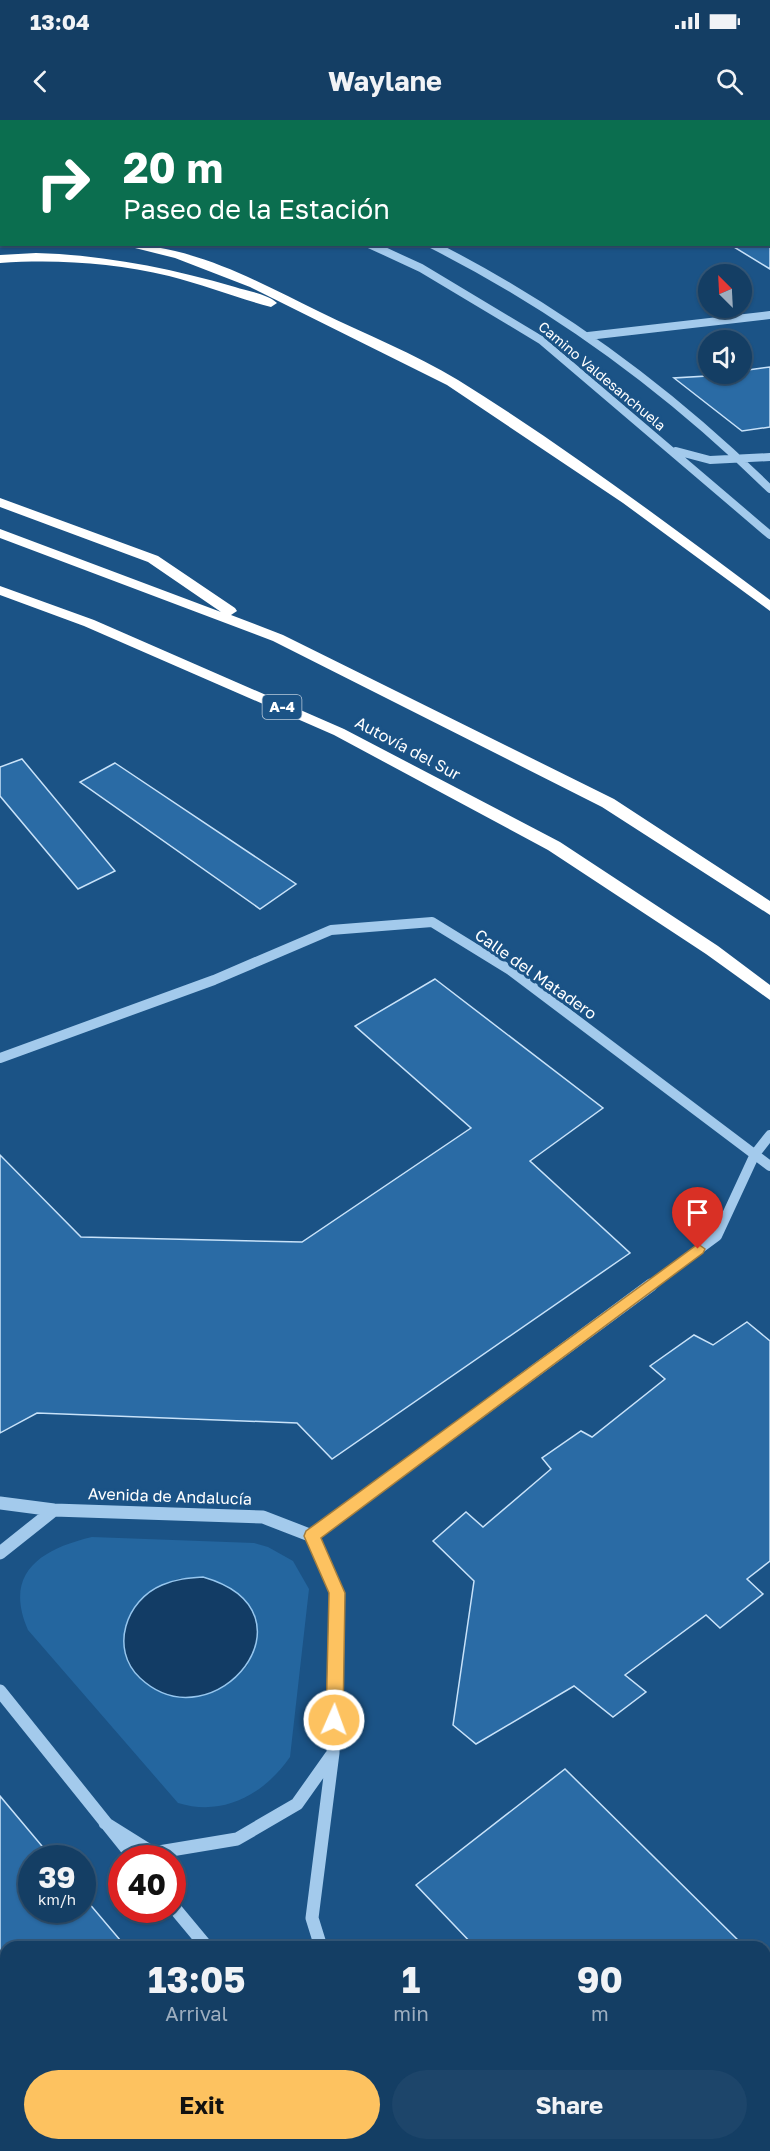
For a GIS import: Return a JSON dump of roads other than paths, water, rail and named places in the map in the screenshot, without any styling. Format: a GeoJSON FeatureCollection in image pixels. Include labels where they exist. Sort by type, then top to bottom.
{"type":"FeatureCollection","features":[{"type":"Feature","properties":{"kind":"highway"},"geometry":{"type":"LineString","coordinates":[[135,246],[178,255],[254,284],[452,382],[628,500],[770,607]]}},
{"type":"Feature","properties":{"kind":"highway"},"geometry":{"type":"LineString","coordinates":[[0,259],[68,257],[134,263],[184,274],[327,321]]}},
{"type":"Feature","properties":{"kind":"highway"},"geometry":{"type":"LineString","coordinates":[[0,502],[153,559],[254,627]]}},
{"type":"Feature","properties":{"kind":"highway"},"geometry":{"type":"LineString","coordinates":[[0,534],[254,627],[608,803],[770,909]]}},
{"type":"Feature","properties":{"kind":"highway","name":"Autovía del Sur"},"geometry":{"type":"LineString","coordinates":[[0,590],[89,623],[339,732],[554,846],[712,950],[770,994]]}},
{"type":"Feature","properties":{"kind":"street","name":"Camino Valdesanchuela"},"geometry":{"type":"LineString","coordinates":[[373,246],[421,268],[541,340],[770,534]]}},
{"type":"Feature","properties":{"kind":"street","name":"Camino Valdesanchuela"},"geometry":{"type":"LineString","coordinates":[[435,246],[492,275],[588,336],[658,390],[742,460],[770,489]]}},
{"type":"Feature","properties":{"kind":"street"},"geometry":{"type":"LineString","coordinates":[[588,336],[770,315]]}},
{"type":"Feature","properties":{"kind":"street"},"geometry":{"type":"LineString","coordinates":[[661,443],[687,456],[711,461],[770,457]]}},
{"type":"Feature","properties":{"kind":"street","name":"Calle del Matadero"},"geometry":{"type":"LineString","coordinates":[[0,1058],[214,980],[331,930],[432,922],[510,970],[770,1166]]}},
{"type":"Feature","properties":{"kind":"street"},"geometry":{"type":"LineString","coordinates":[[319,1941],[312,1918],[333,1753],[337,1593],[312,1536],[717,1236],[755,1154],[770,1135]]}},
{"type":"Feature","properties":{"kind":"street","name":"Avenida de Andalucía"},"geometry":{"type":"LineString","coordinates":[[0,1503],[54,1510],[263,1517],[312,1536]]}},
{"type":"Feature","properties":{"kind":"street"},"geometry":{"type":"LineString","coordinates":[[0,1553],[54,1510]]}},
{"type":"Feature","properties":{"kind":"street"},"geometry":{"type":"LineString","coordinates":[[0,1691],[123,1845]]}},
{"type":"Feature","properties":{"kind":"street"},"geometry":{"type":"LineString","coordinates":[[105,1823],[153,1853],[237,1839],[297,1804],[333,1753]]}},
{"type":"Feature","properties":{"kind":"street"},"geometry":{"type":"LineString","coordinates":[[186,1922],[202,1941]]}}]}
